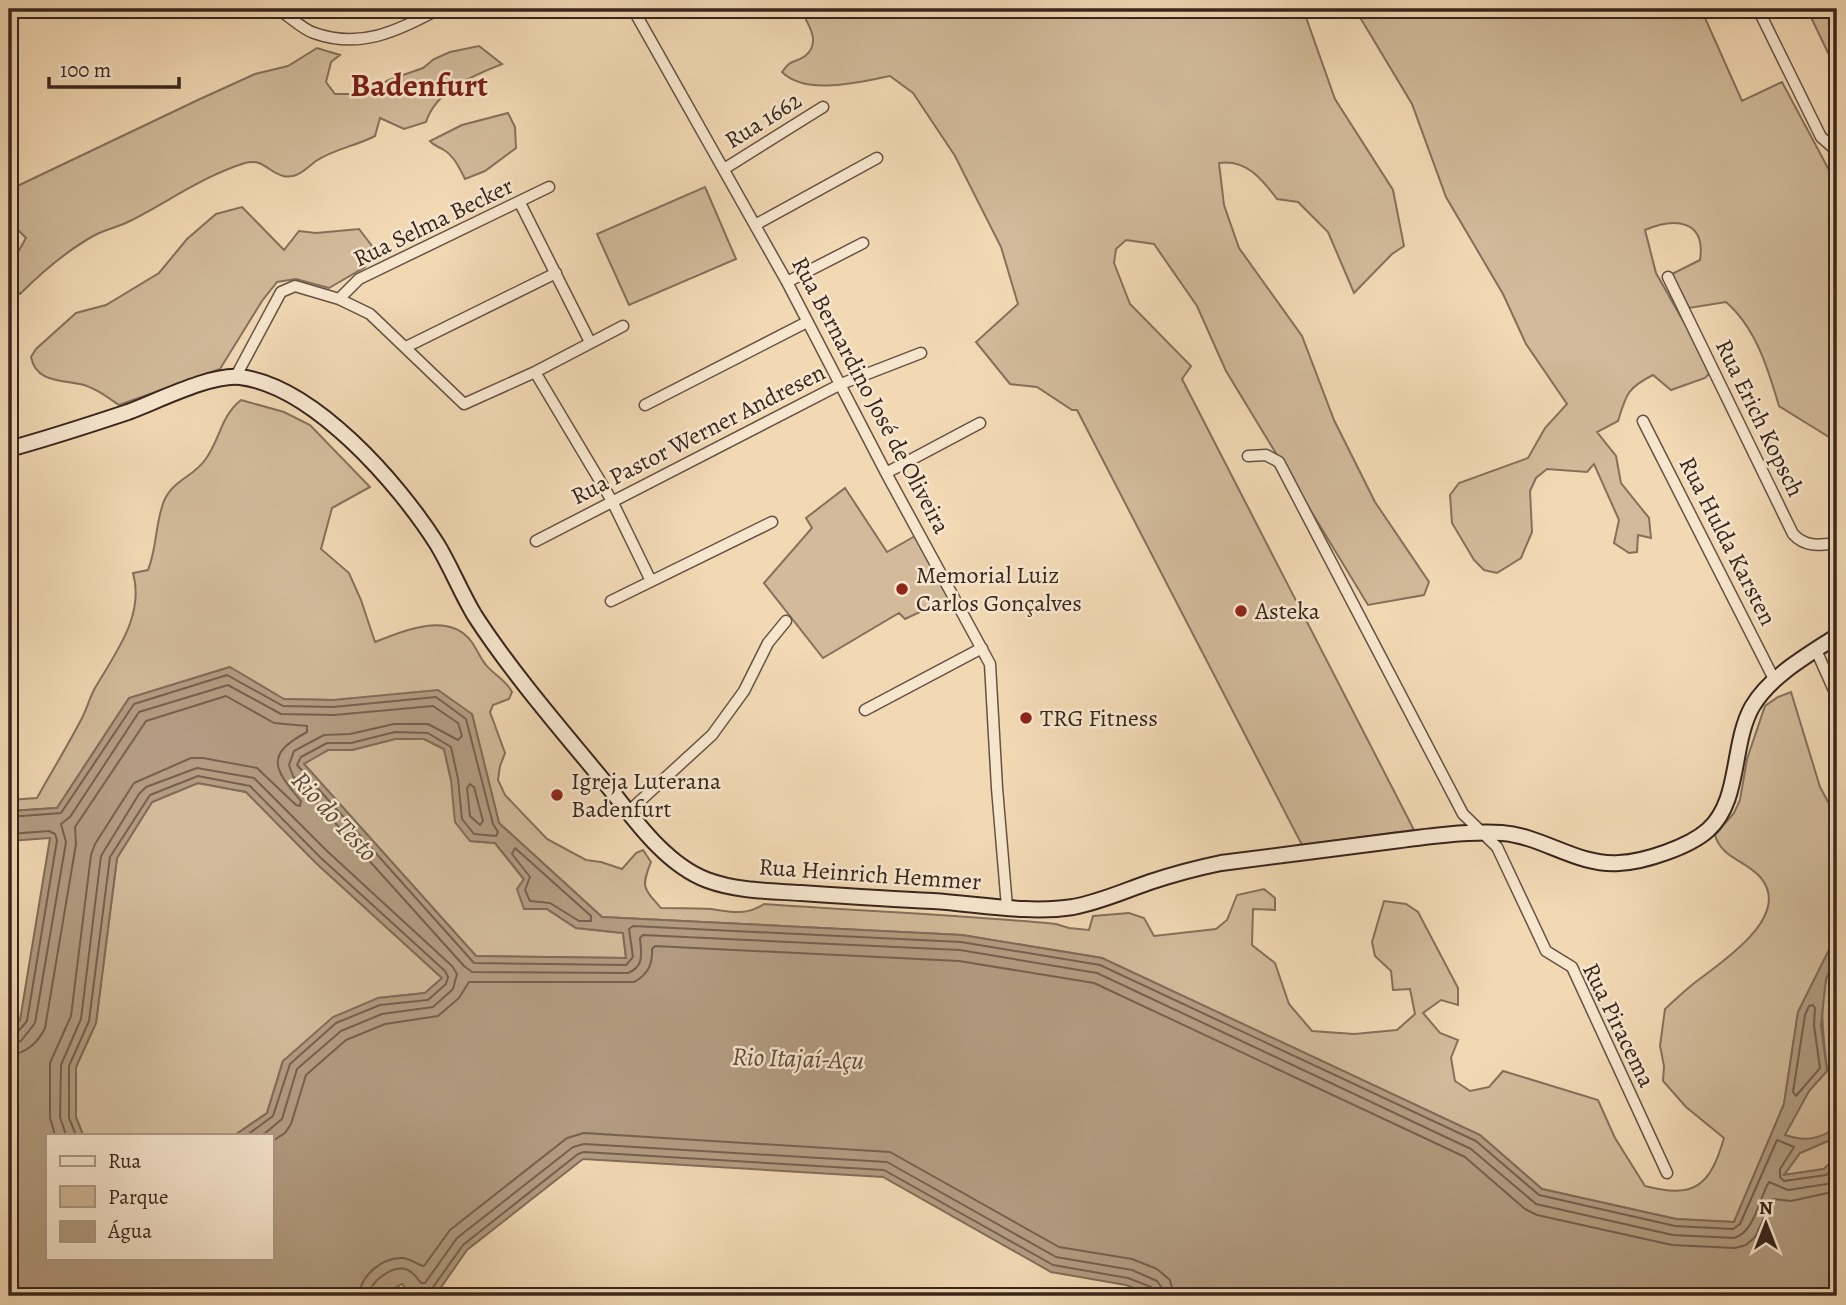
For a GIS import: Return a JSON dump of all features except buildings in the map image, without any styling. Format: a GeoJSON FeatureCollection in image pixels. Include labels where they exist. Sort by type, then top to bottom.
{"type":"FeatureCollection","features":[{"type":"Feature","properties":{"kind":"street"},"geometry":{"type":"LineString","coordinates":[[278,9],[312,33],[344,40],[379,37],[439,9]]}},
{"type":"Feature","properties":{"kind":"street","name":"Rua Bernardino José de Oliveira"},"geometry":{"type":"LineString","coordinates":[[633,9],[787,282],[886,473],[990,664],[1007,907]]}},
{"type":"Feature","properties":{"kind":"street"},"geometry":{"type":"LineString","coordinates":[[1758,9],[1821,137],[1837,151]]}},
{"type":"Feature","properties":{"kind":"street","name":"Rua 1662"},"geometry":{"type":"LineString","coordinates":[[724,169],[823,107]]}},
{"type":"Feature","properties":{"kind":"street"},"geometry":{"type":"LineString","coordinates":[[755,225],[877,158]]}},
{"type":"Feature","properties":{"kind":"street","name":"Rua Selma Becker"},"geometry":{"type":"LineString","coordinates":[[339,299],[359,279],[549,187]]}},
{"type":"Feature","properties":{"kind":"street"},"geometry":{"type":"LineString","coordinates":[[520,203],[590,342]]}},
{"type":"Feature","properties":{"kind":"street"},"geometry":{"type":"LineString","coordinates":[[787,282],[863,243]]}},
{"type":"Feature","properties":{"kind":"street"},"geometry":{"type":"LineString","coordinates":[[406,347],[556,273]]}},
{"type":"Feature","properties":{"kind":"street","name":"Rua Erich Kopsch"},"geometry":{"type":"LineString","coordinates":[[1668,277],[1793,534],[1799,541],[1807,544],[1837,543]]}},
{"type":"Feature","properties":{"kind":"street"},"geometry":{"type":"LineString","coordinates":[[236,376],[281,292],[295,286],[339,299],[370,314],[464,404],[535,372],[623,326]]}},
{"type":"Feature","properties":{"kind":"street"},"geometry":{"type":"LineString","coordinates":[[645,405],[807,322]]}},
{"type":"Feature","properties":{"kind":"street","name":"Rua Pastor Werner Andresen"},"geometry":{"type":"LineString","coordinates":[[536,541],[841,384],[921,352]]}},
{"type":"Feature","properties":{"kind":"street"},"geometry":{"type":"LineString","coordinates":[[535,372],[612,501],[651,582]]}},
{"type":"Feature","properties":{"kind":"street","name":"Rua Heinrich Hemmer"},"geometry":{"type":"LineString","coordinates":[[9,449],[130,411],[195,386],[236,376],[278,387],[303,401],[356,446],[417,515],[438,547],[474,614],[499,649],[628,812],[667,854],[706,880],[762,890],[1007,907],[1070,907],[1221,863],[1400,840],[1480,833],[1500,833],[1532,839],[1582,859],[1601,863],[1640,860],[1698,838],[1709,829],[1729,798],[1744,726],[1756,701],[1775,681],[1837,636]]}},
{"type":"Feature","properties":{"kind":"street","name":"Rua Hulda Karsten"},"geometry":{"type":"LineString","coordinates":[[1643,421],[1775,681]]}},
{"type":"Feature","properties":{"kind":"street"},"geometry":{"type":"LineString","coordinates":[[886,473],[981,423]]}},
{"type":"Feature","properties":{"kind":"street","name":"Rua Piracema"},"geometry":{"type":"LineString","coordinates":[[1248,456],[1266,455],[1279,462],[1463,814],[1497,847],[1546,951],[1572,967],[1667,1174]]}},
{"type":"Feature","properties":{"kind":"street"},"geometry":{"type":"LineString","coordinates":[[611,601],[772,522]]}},
{"type":"Feature","properties":{"kind":"street"},"geometry":{"type":"LineString","coordinates":[[628,812],[712,735],[744,691],[768,643],[786,621]]}},
{"type":"Feature","properties":{"kind":"street"},"geometry":{"type":"LineString","coordinates":[[865,710],[982,648]]}},
{"type":"Feature","properties":{"kind":"street"},"geometry":{"type":"LineString","coordinates":[[1816,650],[1837,697]]}},
{"type":"Feature","properties":{"kind":"green space"},"geometry":{"type":"Polygon","coordinates":[[[800,9],[1303,9],[1335,99],[1393,190],[1404,246],[1392,254],[1354,293],[1328,232],[1298,202],[1277,199],[1259,178],[1245,167],[1219,163],[1224,205],[1239,248],[1302,336],[1334,420],[1375,502],[1429,582],[1424,595],[1368,605],[1226,371],[1197,306],[1154,244],[1126,240],[1116,249],[1114,263],[1130,304],[1191,366],[1182,379],[1414,830],[1302,845],[1077,410],[1072,410],[1037,387],[1010,384],[976,342],[1018,304],[1001,247],[955,156],[913,93],[890,76],[849,84],[819,85],[805,84],[782,72],[791,62],[805,56],[813,45],[812,33],[800,9]]]}},
{"type":"Feature","properties":{"kind":"green space"},"geometry":{"type":"Polygon","coordinates":[[[1355,9],[1701,9],[1742,101],[1782,82],[1837,185],[1837,442],[1779,406],[1753,337],[1726,302],[1689,308],[1672,274],[1700,260],[1701,247],[1698,237],[1686,225],[1677,223],[1656,226],[1645,230],[1656,273],[1698,347],[1709,374],[1705,378],[1671,390],[1653,375],[1629,393],[1618,421],[1597,432],[1616,456],[1621,483],[1649,518],[1651,538],[1638,535],[1637,552],[1629,553],[1614,543],[1619,520],[1594,464],[1587,472],[1547,469],[1536,478],[1530,491],[1532,532],[1521,558],[1497,573],[1484,570],[1474,560],[1452,523],[1450,495],[1459,483],[1528,458],[1545,428],[1567,404],[1526,344],[1503,294],[1446,197],[1412,104],[1355,9]]]}},
{"type":"Feature","properties":{"kind":"green space"},"geometry":{"type":"Polygon","coordinates":[[[1807,9],[1837,9],[1837,64],[1832,61],[1807,9]]]}},
{"type":"Feature","properties":{"kind":"green space"},"geometry":{"type":"Polygon","coordinates":[[[479,46],[502,64],[447,92],[431,111],[426,122],[404,129],[380,118],[375,136],[323,157],[293,176],[283,176],[256,162],[230,168],[130,221],[84,241],[55,262],[20,294],[9,285],[9,268],[26,238],[17,229],[9,232],[9,190],[255,74],[288,66],[317,48],[340,55],[331,62],[326,82],[335,94],[363,94],[389,80],[423,68],[434,59],[450,52],[479,46]]]}},
{"type":"Feature","properties":{"kind":"green space"},"geometry":{"type":"Polygon","coordinates":[[[508,113],[515,127],[516,148],[485,171],[465,179],[451,156],[430,141],[462,125],[508,113]]]}},
{"type":"Feature","properties":{"kind":"green space"},"geometry":{"type":"Polygon","coordinates":[[[705,187],[736,259],[629,305],[597,234],[705,187]]]}},
{"type":"Feature","properties":{"kind":"green space"},"geometry":{"type":"Polygon","coordinates":[[[242,207],[284,250],[299,231],[316,233],[359,229],[372,246],[365,267],[329,288],[296,279],[277,282],[262,301],[220,369],[119,405],[90,387],[50,378],[38,371],[31,357],[36,349],[76,313],[106,305],[159,273],[187,239],[216,214],[242,207]]]}},
{"type":"Feature","properties":{"kind":"green space"},"geometry":{"type":"Polygon","coordinates":[[[241,400],[284,412],[310,425],[370,487],[332,508],[321,549],[349,573],[375,642],[412,629],[438,625],[461,632],[471,641],[486,665],[512,692],[509,699],[493,705],[490,712],[505,753],[498,780],[505,795],[547,839],[586,860],[622,869],[636,853],[643,850],[651,862],[645,882],[647,891],[661,908],[738,912],[764,904],[1020,921],[1089,930],[1093,916],[1129,913],[1144,918],[1154,936],[1216,929],[1227,920],[1237,895],[1264,889],[1275,898],[1275,910],[1253,909],[1252,945],[1275,963],[1289,1004],[1312,1031],[1354,1034],[1397,1030],[1415,1014],[1410,989],[1393,990],[1391,971],[1375,956],[1372,942],[1384,901],[1406,904],[1418,912],[1458,988],[1458,1005],[1441,1000],[1423,1013],[1440,1033],[1458,1040],[1451,1058],[1455,1081],[1470,1091],[1489,1087],[1503,1071],[1598,1100],[1615,1138],[1645,1186],[1662,1190],[1676,1191],[1698,1185],[1713,1168],[1724,1138],[1686,1107],[1663,1081],[1664,1066],[1660,1046],[1665,1009],[1749,938],[1768,908],[1768,893],[1761,878],[1728,854],[1715,835],[1734,813],[1740,800],[1747,759],[1765,706],[1791,692],[1820,787],[1837,818],[1837,942],[1829,950],[1798,1012],[1784,1104],[1734,1222],[1676,1219],[1542,1189],[1480,1135],[1102,958],[962,935],[602,917],[499,823],[472,714],[333,700],[283,699],[229,667],[129,698],[57,808],[9,811],[9,800],[37,798],[66,748],[132,619],[136,589],[133,573],[148,570],[164,501],[178,483],[205,460],[229,413],[241,400]]]}},
{"type":"Feature","properties":{"kind":"green space"},"geometry":{"type":"Polygon","coordinates":[[[845,488],[887,552],[915,536],[950,598],[905,619],[899,613],[823,658],[764,583],[812,528],[806,518],[845,488]]]}},
{"type":"Feature","properties":{"kind":"green space"},"geometry":{"type":"Polygon","coordinates":[[[395,739],[424,739],[444,749],[470,841],[495,843],[547,909],[576,928],[623,933],[626,958],[476,956],[303,763],[328,750],[352,750],[395,739]]]}},
{"type":"Feature","properties":{"kind":"green space"},"geometry":{"type":"Polygon","coordinates":[[[198,783],[246,792],[316,863],[442,978],[425,993],[378,998],[283,1061],[267,1113],[236,1134],[83,1134],[76,1117],[76,1067],[96,1023],[117,858],[152,802],[198,783]]]}},
{"type":"Feature","properties":{"kind":"green space"},"geometry":{"type":"Polygon","coordinates":[[[1837,956],[1837,1127],[1818,1138],[1805,1139],[1784,1135],[1809,1091],[1827,1071],[1823,997],[1825,983],[1837,956]]]}},
{"type":"Feature","properties":{"kind":"green space"},"geometry":{"type":"Polygon","coordinates":[[[1837,1137],[1837,1156],[1824,1169],[1784,1175],[1800,1153],[1837,1137]]]}},
{"type":"Feature","properties":{"kind":"water"},"geometry":{"type":"Polygon","coordinates":[[[230,667],[284,699],[333,700],[438,690],[472,714],[499,823],[602,917],[962,935],[1102,958],[1480,1135],[1542,1189],[1676,1219],[1734,1222],[1784,1104],[1798,1012],[1829,950],[1837,942],[1837,956],[1826,979],[1821,1025],[1827,1071],[1809,1091],[1785,1135],[1812,1138],[1837,1127],[1837,1137],[1800,1153],[1784,1175],[1824,1169],[1837,1156],[1837,1296],[1155,1296],[1126,1285],[1051,1272],[883,1177],[583,1159],[467,1250],[435,1296],[412,1296],[402,1284],[380,1296],[9,1296],[9,1032],[20,1020],[50,838],[9,841],[9,811],[57,808],[129,698],[230,667]],[[395,739],[352,750],[328,750],[304,764],[476,956],[626,958],[623,933],[576,928],[547,909],[524,909],[517,889],[524,879],[495,843],[470,841],[455,822],[451,780],[444,749],[424,739],[395,739]],[[198,783],[152,802],[117,858],[96,1023],[76,1067],[76,1117],[83,1134],[46,1134],[46,1260],[273,1260],[273,1134],[236,1134],[267,1113],[283,1061],[333,1017],[378,998],[425,993],[442,978],[316,863],[246,792],[198,783]]]}},
{"type":"Feature","properties":{"kind":"place","name":"Memorial Luiz Carlos Gonçalves"},"geometry":{"type":"Point","coordinates":[902,589]}},
{"type":"Feature","properties":{"kind":"place","name":"Asteka"},"geometry":{"type":"Point","coordinates":[1241,611]}},
{"type":"Feature","properties":{"kind":"place","name":"TRG Fitness"},"geometry":{"type":"Point","coordinates":[1026,718]}},
{"type":"Feature","properties":{"kind":"place","name":"Igreja Luterana Badenfurt"},"geometry":{"type":"Point","coordinates":[557,795]}},
{"type":"Feature","properties":{"kind":"district","name":"Badenfurt"},"geometry":{"type":"Point","coordinates":[419,85]}},
{"type":"Feature","properties":{"kind":"water label","name":"Rio do Testo"},"geometry":{"type":"Point","coordinates":[335,816]}},
{"type":"Feature","properties":{"kind":"water label","name":"Rio Itajaí-Açu"},"geometry":{"type":"Point","coordinates":[798,1058]}}]}
